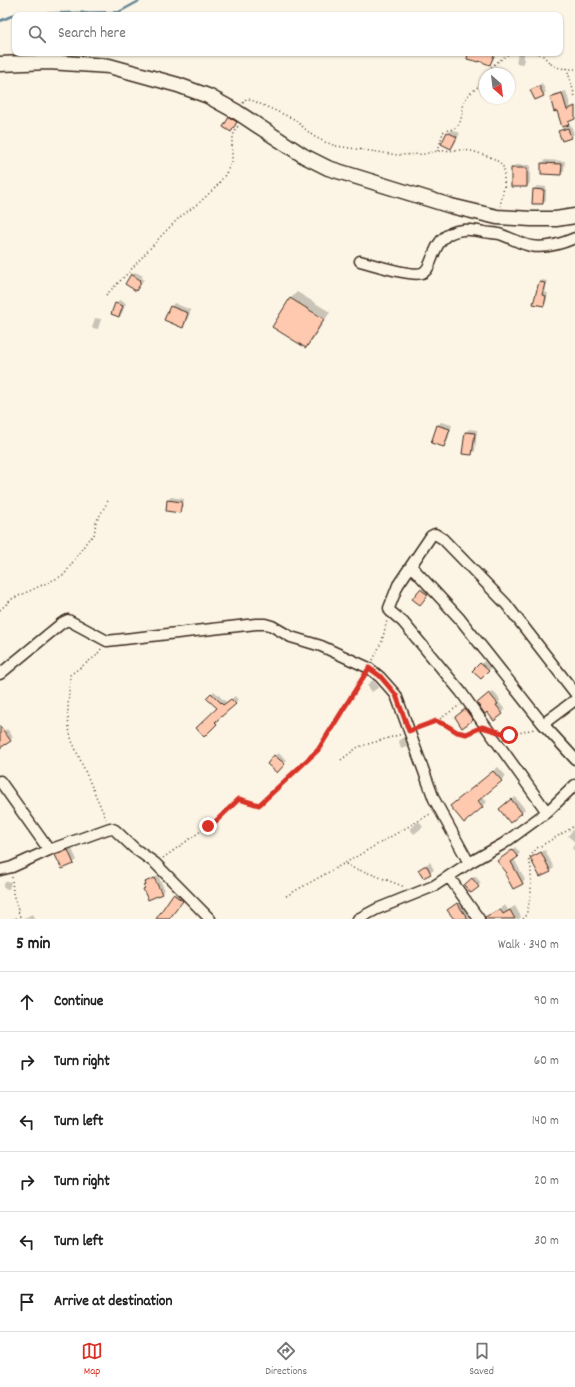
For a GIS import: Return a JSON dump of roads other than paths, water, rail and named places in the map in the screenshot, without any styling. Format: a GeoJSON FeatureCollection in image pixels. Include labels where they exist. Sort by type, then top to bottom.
{"type":"FeatureCollection","features":[{"type":"Feature","properties":{"kind":"street"},"geometry":{"type":"LineString","coordinates":[[2,64],[49,62],[109,66],[178,85],[208,96],[241,114],[304,156],[328,168],[451,206],[497,217],[556,219],[575,216]]}},
{"type":"Feature","properties":{"kind":"street"},"geometry":{"type":"LineString","coordinates":[[360,261],[399,271],[421,274],[428,268],[436,247],[443,238],[454,231],[464,230],[500,234],[530,246],[544,247],[561,244],[575,238]]}},
{"type":"Feature","properties":{"kind":"street"},"geometry":{"type":"LineString","coordinates":[[547,812],[467,700],[403,622],[390,611],[389,608],[398,585],[431,536],[435,534],[439,535],[506,604],[575,693]]}},
{"type":"Feature","properties":{"kind":"street"},"geometry":{"type":"LineString","coordinates":[[411,566],[460,619],[546,728],[575,759]]}},
{"type":"Feature","properties":{"kind":"street"},"geometry":{"type":"LineString","coordinates":[[0,674],[38,641],[62,622],[68,620],[71,620],[107,641],[265,624],[291,637],[321,646],[369,668],[380,676],[396,695],[434,799],[469,863]]}},
{"type":"Feature","properties":{"kind":"street"},"geometry":{"type":"LineString","coordinates":[[546,728],[575,700]]}},
{"type":"Feature","properties":{"kind":"street"},"geometry":{"type":"LineString","coordinates":[[0,782],[49,850]]}},
{"type":"Feature","properties":{"kind":"street"},"geometry":{"type":"LineString","coordinates":[[358,919],[377,909],[434,886],[469,863],[503,844],[547,812],[575,785]]}},
{"type":"Feature","properties":{"kind":"street"},"geometry":{"type":"LineString","coordinates":[[0,870],[12,867],[49,850],[110,828],[115,830],[134,848],[155,863],[210,919]]}},
{"type":"Feature","properties":{"kind":"street"},"geometry":{"type":"LineString","coordinates":[[449,877],[479,919]]}},
{"type":"Feature","properties":{"kind":"waterway"},"geometry":{"type":"LineString","coordinates":[[119,12],[141,0]]}},
{"type":"Feature","properties":{"kind":"waterway"},"geometry":{"type":"LineString","coordinates":[[0,21],[12,16]]}}]}
